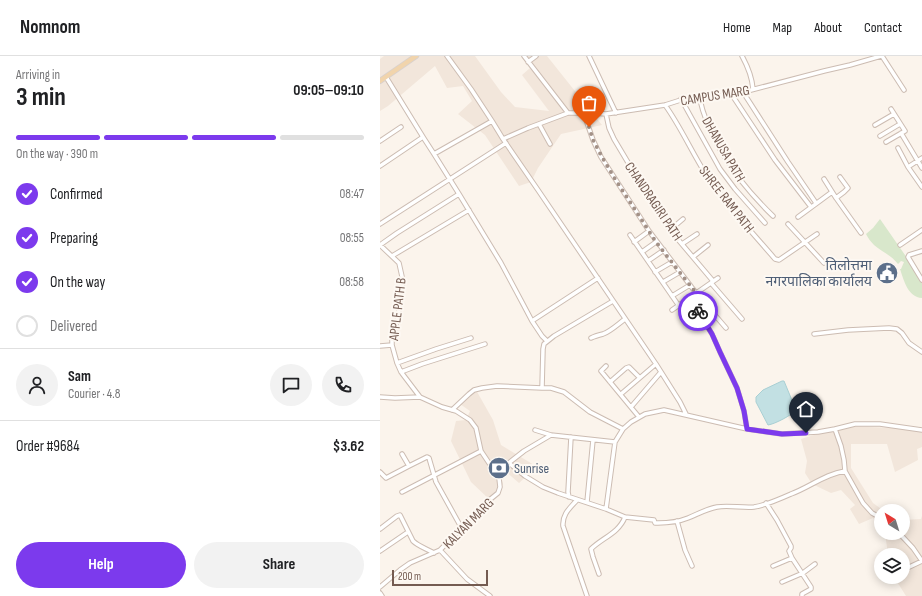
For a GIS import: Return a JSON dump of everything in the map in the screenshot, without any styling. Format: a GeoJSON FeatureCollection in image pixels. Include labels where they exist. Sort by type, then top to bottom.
{"type":"FeatureCollection","features":[{"type":"Feature","properties":{"kind":"main road"},"geometry":{"type":"LineString","coordinates":[[380,81],[416,56]]}},
{"type":"Feature","properties":{"kind":"street"},"geometry":{"type":"LineString","coordinates":[[447,56],[472,89],[505,141],[620,310],[676,395],[686,414]]}},
{"type":"Feature","properties":{"kind":"street"},"geometry":{"type":"LineString","coordinates":[[524,56],[568,113]]}},
{"type":"Feature","properties":{"kind":"street"},"geometry":{"type":"LineString","coordinates":[[528,62],[536,56]]}},
{"type":"Feature","properties":{"kind":"street"},"geometry":{"type":"LineString","coordinates":[[589,56],[616,113]]}},
{"type":"Feature","properties":{"kind":"street"},"geometry":{"type":"LineString","coordinates":[[742,56],[750,75],[754,90]]}},
{"type":"Feature","properties":{"kind":"street"},"geometry":{"type":"LineString","coordinates":[[882,56],[904,90]]}},
{"type":"Feature","properties":{"kind":"street","name":"CAMPUS MARG"},"geometry":{"type":"LineString","coordinates":[[380,224],[505,141],[539,124],[568,113],[616,113],[665,105],[682,99],[699,96],[732,95],[882,56]]}},
{"type":"Feature","properties":{"kind":"street"},"geometry":{"type":"LineString","coordinates":[[386,77],[501,263],[532,321],[547,341]]}},
{"type":"Feature","properties":{"kind":"street"},"geometry":{"type":"LineString","coordinates":[[743,92],[816,203]]}},
{"type":"Feature","properties":{"kind":"street"},"geometry":{"type":"LineString","coordinates":[[732,95],[774,160],[811,207]]}},
{"type":"Feature","properties":{"kind":"street","name":"DHANUSA PATH"},"geometry":{"type":"LineString","coordinates":[[699,96],[707,121],[730,164],[744,185],[773,216]]}},
{"type":"Feature","properties":{"kind":"street"},"geometry":{"type":"LineString","coordinates":[[682,99],[720,169],[735,189],[765,223]]}},
{"type":"Feature","properties":{"kind":"street","name":"SHREE RAM PATH"},"geometry":{"type":"LineString","coordinates":[[665,105],[708,177],[725,201],[775,259],[778,260],[805,242]]}},
{"type":"Feature","properties":{"kind":"street"},"geometry":{"type":"LineString","coordinates":[[886,142],[905,131],[890,109]]}},
{"type":"Feature","properties":{"kind":"street"},"geometry":{"type":"LineString","coordinates":[[584,114],[593,140],[602,157],[656,242],[726,328]]}},
{"type":"Feature","properties":{"kind":"street","name":"CHANDRAGIRI PATH"},"geometry":{"type":"LineString","coordinates":[[606,114],[609,128],[614,139],[670,230],[742,319]]}},
{"type":"Feature","properties":{"kind":"street"},"geometry":{"type":"LineString","coordinates":[[875,125],[894,114]]}},
{"type":"Feature","properties":{"kind":"street"},"geometry":{"type":"LineString","coordinates":[[434,154],[492,121]]}},
{"type":"Feature","properties":{"kind":"street"},"geometry":{"type":"LineString","coordinates":[[539,124],[550,144]]}},
{"type":"Feature","properties":{"kind":"street"},"geometry":{"type":"LineString","coordinates":[[880,136],[900,124]]}},
{"type":"Feature","properties":{"kind":"street"},"geometry":{"type":"LineString","coordinates":[[380,141],[401,127]]}},
{"type":"Feature","properties":{"kind":"street"},"geometry":{"type":"LineString","coordinates":[[901,133],[922,168]]}},
{"type":"Feature","properties":{"kind":"street"},"geometry":{"type":"LineString","coordinates":[[380,166],[423,137]]}},
{"type":"Feature","properties":{"kind":"street"},"geometry":{"type":"LineString","coordinates":[[898,148],[908,167],[922,187]]}},
{"type":"Feature","properties":{"kind":"street"},"geometry":{"type":"LineString","coordinates":[[908,167],[922,158]]}},
{"type":"Feature","properties":{"kind":"street"},"geometry":{"type":"LineString","coordinates":[[836,198],[848,188],[840,177]]}},
{"type":"Feature","properties":{"kind":"street"},"geometry":{"type":"LineString","coordinates":[[824,179],[861,233]]}},
{"type":"Feature","properties":{"kind":"street"},"geometry":{"type":"LineString","coordinates":[[798,217],[832,192]]}},
{"type":"Feature","properties":{"kind":"street"},"geometry":{"type":"LineString","coordinates":[[381,248],[403,229],[459,194]]}},
{"type":"Feature","properties":{"kind":"street"},"geometry":{"type":"LineString","coordinates":[[392,256],[469,210]]}},
{"type":"Feature","properties":{"kind":"street"},"geometry":{"type":"LineString","coordinates":[[670,230],[684,219]]}},
{"type":"Feature","properties":{"kind":"street"},"geometry":{"type":"LineString","coordinates":[[788,224],[824,263]]}},
{"type":"Feature","properties":{"kind":"street"},"geometry":{"type":"LineString","coordinates":[[900,245],[922,230]]}},
{"type":"Feature","properties":{"kind":"street"},"geometry":{"type":"LineString","coordinates":[[634,242],[649,231]]}},
{"type":"Feature","properties":{"kind":"street"},"geometry":{"type":"LineString","coordinates":[[682,244],[697,234]]}},
{"type":"Feature","properties":{"kind":"street"},"geometry":{"type":"LineString","coordinates":[[805,242],[817,234]]}},
{"type":"Feature","properties":{"kind":"street"},"geometry":{"type":"LineString","coordinates":[[630,235],[679,306]]}},
{"type":"Feature","properties":{"kind":"street"},"geometry":{"type":"LineString","coordinates":[[642,252],[656,242]]}},
{"type":"Feature","properties":{"kind":"street"},"geometry":{"type":"LineString","coordinates":[[693,257],[708,245]]}},
{"type":"Feature","properties":{"kind":"street","name":"APPLE PATH B"},"geometry":{"type":"LineString","coordinates":[[381,248],[399,263],[403,280],[398,317],[392,339],[392,345],[401,372],[420,398]]}},
{"type":"Feature","properties":{"kind":"street"},"geometry":{"type":"LineString","coordinates":[[648,262],[664,250]]}},
{"type":"Feature","properties":{"kind":"street"},"geometry":{"type":"LineString","coordinates":[[922,252],[909,254],[908,257],[922,280]]}},
{"type":"Feature","properties":{"kind":"street"},"geometry":{"type":"LineString","coordinates":[[655,272],[672,262]]}},
{"type":"Feature","properties":{"kind":"street"},"geometry":{"type":"LineString","coordinates":[[917,271],[922,270]]}},
{"type":"Feature","properties":{"kind":"street"},"geometry":{"type":"LineString","coordinates":[[663,282],[680,272]]}},
{"type":"Feature","properties":{"kind":"street"},"geometry":{"type":"LineString","coordinates":[[532,321],[598,278]]}},
{"type":"Feature","properties":{"kind":"street"},"geometry":{"type":"LineString","coordinates":[[672,310],[718,278]]}},
{"type":"Feature","properties":{"kind":"street"},"geometry":{"type":"LineString","coordinates":[[672,296],[690,285]]}},
{"type":"Feature","properties":{"kind":"street"},"geometry":{"type":"LineString","coordinates":[[690,298],[712,334],[737,388],[744,411],[747,429]]}},
{"type":"Feature","properties":{"kind":"street"},"geometry":{"type":"LineString","coordinates":[[542,388],[544,344],[613,301]]}},
{"type":"Feature","properties":{"kind":"street"},"geometry":{"type":"LineString","coordinates":[[591,338],[611,330],[625,319]]}},
{"type":"Feature","properties":{"kind":"street"},"geometry":{"type":"LineString","coordinates":[[814,334],[848,330],[897,329],[910,343],[922,352]]}},
{"type":"Feature","properties":{"kind":"street"},"geometry":{"type":"LineString","coordinates":[[397,363],[471,338]]}},
{"type":"Feature","properties":{"kind":"street"},"geometry":{"type":"LineString","coordinates":[[401,372],[485,344]]}},
{"type":"Feature","properties":{"kind":"street"},"geometry":{"type":"LineString","coordinates":[[380,346],[392,345]]}},
{"type":"Feature","properties":{"kind":"street"},"geometry":{"type":"LineString","coordinates":[[620,394],[656,364]]}},
{"type":"Feature","properties":{"kind":"street"},"geometry":{"type":"LineString","coordinates":[[606,366],[601,371],[639,417]]}},
{"type":"Feature","properties":{"kind":"street"},"geometry":{"type":"LineString","coordinates":[[610,382],[629,366],[639,377]]}},
{"type":"Feature","properties":{"kind":"street"},"geometry":{"type":"LineString","coordinates":[[631,407],[661,372]]}},
{"type":"Feature","properties":{"kind":"street"},"geometry":{"type":"LineString","coordinates":[[452,410],[474,390],[482,388],[497,386],[551,388],[564,392],[590,412],[623,429]]}},
{"type":"Feature","properties":{"kind":"street"},"geometry":{"type":"LineString","coordinates":[[380,397],[420,398]]}},
{"type":"Feature","properties":{"kind":"street","name":"KALYAN MARG"},"geometry":{"type":"LineString","coordinates":[[420,398],[456,411],[470,420],[476,428],[481,451],[498,478],[500,487],[498,493],[482,506],[440,550],[467,580],[490,596]]}},
{"type":"Feature","properties":{"kind":"street"},"geometry":{"type":"LineString","coordinates":[[606,509],[615,442],[623,429],[631,422],[645,414],[664,410],[747,429],[782,434],[818,432],[855,424],[880,424],[922,430]]}},
{"type":"Feature","properties":{"kind":"street"},"geometry":{"type":"LineString","coordinates":[[835,428],[841,446],[845,471],[863,503],[874,514]]}},
{"type":"Feature","properties":{"kind":"street"},"geometry":{"type":"LineString","coordinates":[[535,430],[551,435],[615,442]]}},
{"type":"Feature","properties":{"kind":"street"},"geometry":{"type":"LineString","coordinates":[[496,473],[524,451],[551,435]]}},
{"type":"Feature","properties":{"kind":"street"},"geometry":{"type":"LineString","coordinates":[[569,497],[571,437]]}},
{"type":"Feature","properties":{"kind":"street"},"geometry":{"type":"LineString","coordinates":[[587,502],[592,440]]}},
{"type":"Feature","properties":{"kind":"street"},"geometry":{"type":"LineString","coordinates":[[402,492],[481,451]]}},
{"type":"Feature","properties":{"kind":"street"},"geometry":{"type":"LineString","coordinates":[[402,454],[409,466]]}},
{"type":"Feature","properties":{"kind":"street"},"geometry":{"type":"LineString","coordinates":[[380,472],[386,478],[428,457],[437,485],[461,527]]}},
{"type":"Feature","properties":{"kind":"street"},"geometry":{"type":"LineString","coordinates":[[509,463],[525,476],[543,487],[625,517],[654,520],[655,523],[677,521],[704,510],[718,507],[753,507],[792,494],[836,472],[845,471]]}},
{"type":"Feature","properties":{"kind":"street"},"geometry":{"type":"LineString","coordinates":[[577,500],[565,513],[562,520],[587,596]]}},
{"type":"Feature","properties":{"kind":"street"},"geometry":{"type":"LineString","coordinates":[[766,503],[791,548],[789,551],[792,558],[803,573],[811,588],[802,594],[802,596]]}},
{"type":"Feature","properties":{"kind":"street"},"geometry":{"type":"LineString","coordinates":[[380,528],[400,515],[411,538],[416,544],[434,553]]}},
{"type":"Feature","properties":{"kind":"street"},"geometry":{"type":"LineString","coordinates":[[600,574],[591,549],[617,530],[625,517]]}},
{"type":"Feature","properties":{"kind":"street"},"geometry":{"type":"LineString","coordinates":[[677,521],[685,550],[692,566]]}},
{"type":"Feature","properties":{"kind":"street"},"geometry":{"type":"LineString","coordinates":[[380,551],[408,532]]}},
{"type":"Feature","properties":{"kind":"street"},"geometry":{"type":"LineString","coordinates":[[906,540],[922,561],[910,567]]}},
{"type":"Feature","properties":{"kind":"street"},"geometry":{"type":"LineString","coordinates":[[380,587],[410,563],[440,550]]}},
{"type":"Feature","properties":{"kind":"street"},"geometry":{"type":"LineString","coordinates":[[773,566],[792,558]]}},
{"type":"Feature","properties":{"kind":"street"},"geometry":{"type":"LineString","coordinates":[[782,582],[803,573],[815,564]]}},
{"type":"Feature","properties":{"kind":"shaded area"},"geometry":{"type":"Polygon","coordinates":[[[384,56],[475,56],[501,92],[515,107],[549,111],[522,75],[530,68],[521,56],[547,56],[602,125],[561,134],[538,168],[531,182],[519,186],[485,135],[458,114],[472,101],[463,86],[447,88],[435,66],[380,111],[380,59],[384,56]]]}},
{"type":"Feature","properties":{"kind":"shaded area"},"geometry":{"type":"Polygon","coordinates":[[[476,390],[493,420],[501,445],[534,465],[530,473],[519,483],[503,469],[500,473],[503,484],[490,500],[471,482],[451,441],[456,421],[466,420],[470,411],[460,404],[476,390]]]}},
{"type":"Feature","properties":{"kind":"shaded area"},"geometry":{"type":"Polygon","coordinates":[[[843,426],[922,429],[922,447],[917,449],[918,460],[895,472],[887,444],[851,444],[851,468],[874,504],[874,519],[873,518],[859,524],[850,509],[855,505],[841,490],[831,493],[812,484],[805,473],[807,461],[801,439],[843,426]]]}},
{"type":"Feature","properties":{"kind":"shaded area"},"geometry":{"type":"Polygon","coordinates":[[[922,516],[922,596],[906,596],[898,584],[910,584],[910,548],[887,548],[886,540],[910,540],[910,520],[921,519],[922,516]]]}},
{"type":"Feature","properties":{"kind":"green space"},"geometry":{"type":"Polygon","coordinates":[[[880,219],[922,282],[922,298],[913,295],[907,288],[900,269],[904,262],[901,261],[898,264],[874,245],[866,234],[880,219]]]}},
{"type":"Feature","properties":{"kind":"water"},"geometry":{"type":"Polygon","coordinates":[[[784,381],[796,410],[783,419],[768,425],[756,402],[756,397],[763,390],[784,381]]]}},
{"type":"Feature","properties":{"kind":"way so far"},"geometry":{"type":"LineString","coordinates":[[589,127],[593,140],[615,179],[656,242],[664,250],[696,293],[690,298],[698,311]]}},
{"type":"Feature","properties":{"kind":"place","name":"तिलोत्तमा नगरपालिका कार्यालय"},"geometry":{"type":"Point","coordinates":[887,273]}},
{"type":"Feature","properties":{"kind":"place","name":"Sunrise"},"geometry":{"type":"Point","coordinates":[499,468]}},
{"type":"Feature","properties":{"kind":"route"},"geometry":{"type":"LineString","coordinates":[[698,311],[712,334],[737,388],[744,411],[747,429],[782,434],[806,433]]}}]}
